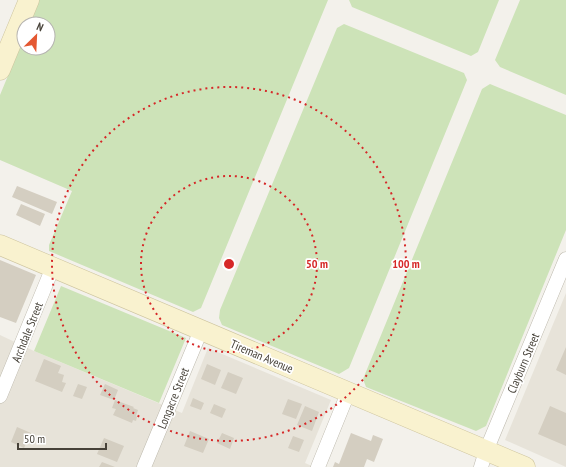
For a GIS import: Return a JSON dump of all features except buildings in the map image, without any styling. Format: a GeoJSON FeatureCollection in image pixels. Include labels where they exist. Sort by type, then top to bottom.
{"type":"FeatureCollection","features":[{"type":"Feature","properties":{"kind":"street"},"geometry":{"type":"LineString","coordinates":[[0,70],[29,0]]}},
{"type":"Feature","properties":{"kind":"street","name":"Tireman Avenue"},"geometry":{"type":"LineString","coordinates":[[0,245],[348,393],[483,459],[525,467]]}},
{"type":"Feature","properties":{"kind":"street","name":"Clayburn Street"},"geometry":{"type":"LineString","coordinates":[[483,459],[566,259]]}},
{"type":"Feature","properties":{"kind":"street","name":"Archdale Street"},"geometry":{"type":"LineString","coordinates":[[0,396],[53,267]]}},
{"type":"Feature","properties":{"kind":"street","name":"Longacre Street"},"geometry":{"type":"LineString","coordinates":[[144,467],[201,330]]}},
{"type":"Feature","properties":{"kind":"street"},"geometry":{"type":"LineString","coordinates":[[318,467],[348,393]]}},
{"type":"Feature","properties":{"kind":"shaded area"},"geometry":{"type":"Polygon","coordinates":[[[566,293],[566,467],[505,440],[566,293]]]}},
{"type":"Feature","properties":{"kind":"shaded area"},"geometry":{"type":"Polygon","coordinates":[[[0,335],[34,351],[182,413],[208,348],[331,400],[305,463],[314,467],[0,467],[0,335]]]}},
{"type":"Feature","properties":{"kind":"green space"},"geometry":{"type":"Polygon","coordinates":[[[39,0],[328,0],[201,308],[193,312],[49,251],[49,245],[72,191],[0,160],[0,95],[16,56],[56,56],[56,16],[32,16],[39,0]]]}},
{"type":"Feature","properties":{"kind":"green space"},"geometry":{"type":"Polygon","coordinates":[[[349,0],[499,0],[478,52],[471,56],[352,7],[349,0]]]}},
{"type":"Feature","properties":{"kind":"green space"},"geometry":{"type":"Polygon","coordinates":[[[520,0],[566,0],[566,95],[500,67],[495,60],[520,0]]]}},
{"type":"Feature","properties":{"kind":"green space"},"geometry":{"type":"Polygon","coordinates":[[[344,24],[464,73],[467,80],[349,368],[339,374],[222,325],[219,318],[220,310],[337,28],[344,24]]]}},
{"type":"Feature","properties":{"kind":"green space"},"geometry":{"type":"Polygon","coordinates":[[[490,84],[566,115],[566,230],[486,426],[476,431],[366,387],[363,379],[482,89],[490,84]]]}},
{"type":"Feature","properties":{"kind":"green space"},"geometry":{"type":"Polygon","coordinates":[[[61,286],[186,338],[159,403],[34,351],[61,286]]]}}]}
